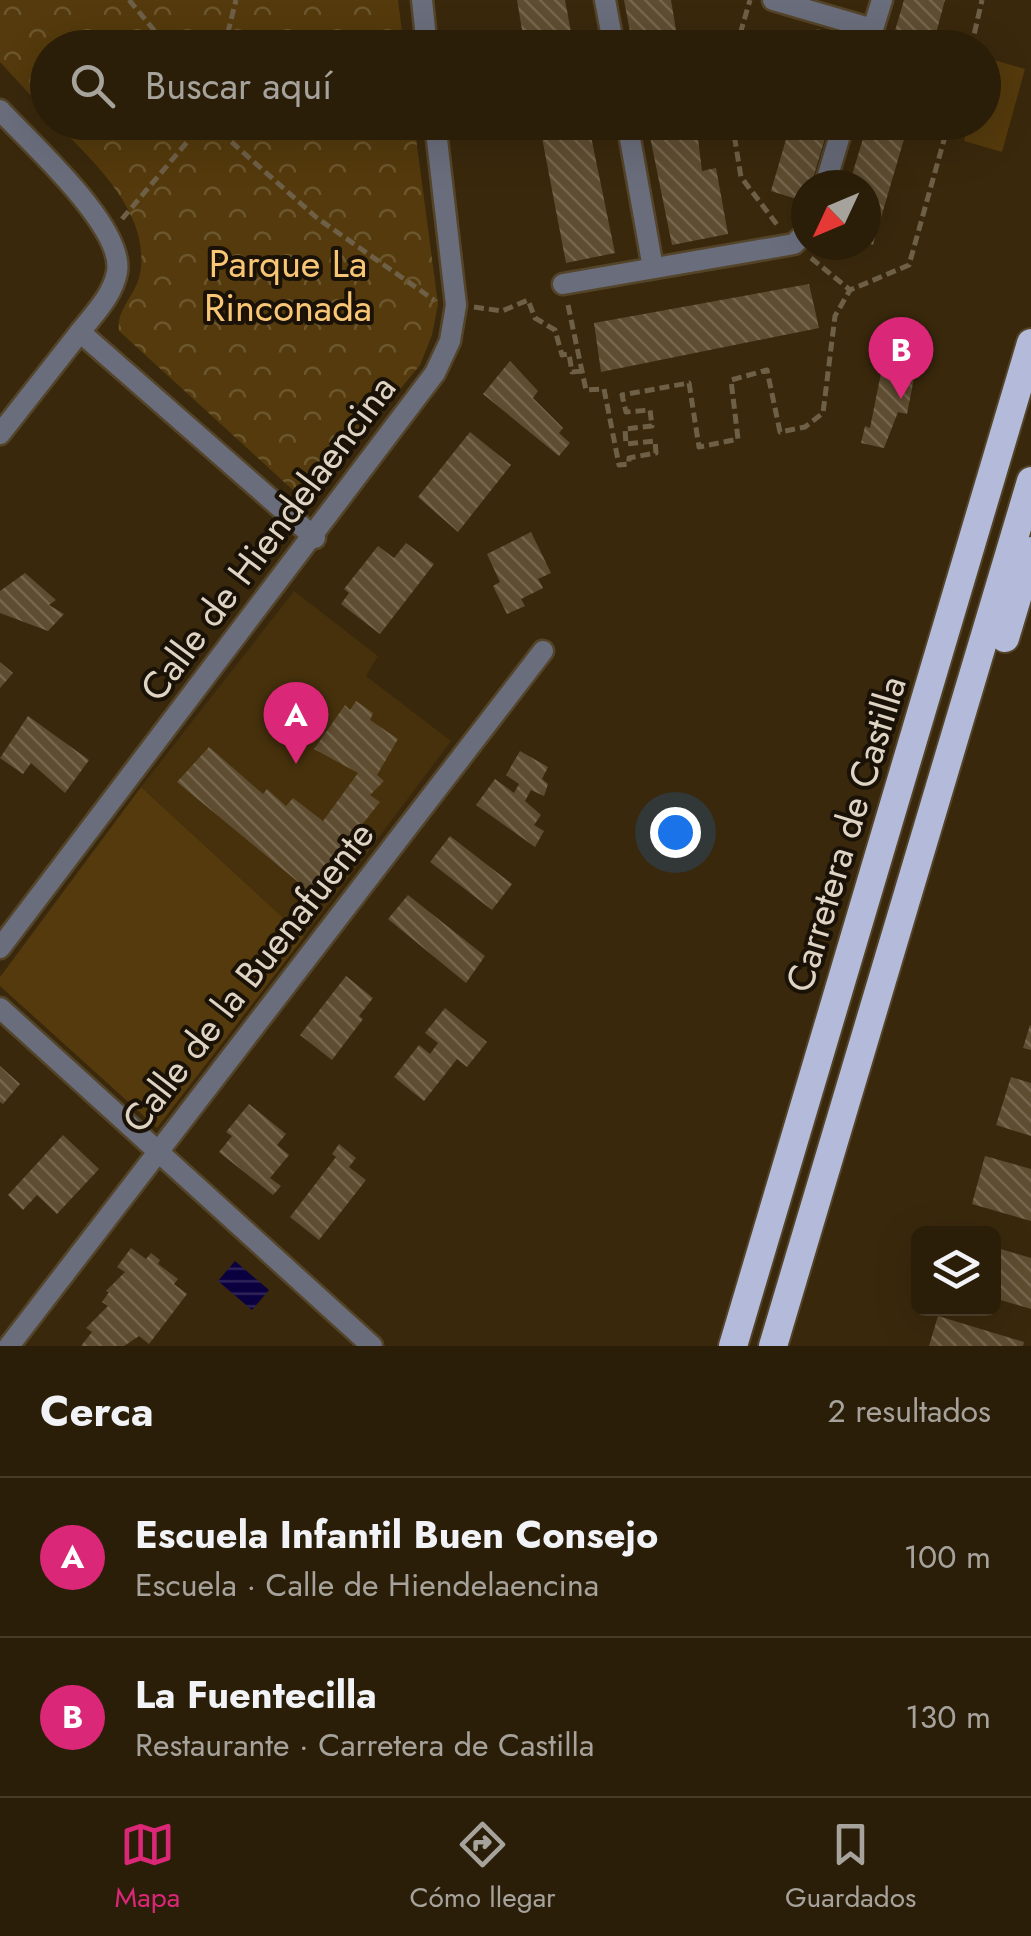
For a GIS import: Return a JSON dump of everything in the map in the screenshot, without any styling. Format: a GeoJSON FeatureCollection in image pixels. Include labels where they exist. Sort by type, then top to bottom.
{"type":"FeatureCollection","features":[{"type":"Feature","properties":{"kind":"highway"},"geometry":{"type":"LineString","coordinates":[[1009,418],[1031,320]]}},
{"type":"Feature","properties":{"kind":"highway","name":"Carretera de Castilla"},"geometry":{"type":"LineString","coordinates":[[733,1346],[1031,343]]}},
{"type":"Feature","properties":{"kind":"highway","name":"Carretera de Castilla"},"geometry":{"type":"LineString","coordinates":[[773,1346],[906,912],[1031,481]]}},
{"type":"Feature","properties":{"kind":"highway"},"geometry":{"type":"LineString","coordinates":[[906,912],[964,775],[1031,551]]}},
{"type":"Feature","properties":{"kind":"street"},"geometry":{"type":"LineString","coordinates":[[422,0],[425,30]]}},
{"type":"Feature","properties":{"kind":"street"},"geometry":{"type":"LineString","coordinates":[[605,0],[611,30]]}},
{"type":"Feature","properties":{"kind":"street"},"geometry":{"type":"LineString","coordinates":[[774,0],[850,30]]}},
{"type":"Feature","properties":{"kind":"street"},"geometry":{"type":"LineString","coordinates":[[873,30],[882,0]]}},
{"type":"Feature","properties":{"kind":"street"},"geometry":{"type":"LineString","coordinates":[[0,110],[90,210],[109,234],[117,253],[117,272],[107,297],[0,434]]}},
{"type":"Feature","properties":{"kind":"street","name":"Calle de Hiendelaencina"},"geometry":{"type":"LineString","coordinates":[[0,948],[315,538],[435,374],[450,340],[456,304],[437,140]]}},
{"type":"Feature","properties":{"kind":"street"},"geometry":{"type":"LineString","coordinates":[[630,140],[653,268]]}},
{"type":"Feature","properties":{"kind":"street"},"geometry":{"type":"LineString","coordinates":[[830,170],[839,140]]}},
{"type":"Feature","properties":{"kind":"street"},"geometry":{"type":"LineString","coordinates":[[563,284],[791,240]]}},
{"type":"Feature","properties":{"kind":"street"},"geometry":{"type":"LineString","coordinates":[[80,332],[315,538]]}},
{"type":"Feature","properties":{"kind":"street","name":"Calle de la Buenafuente"},"geometry":{"type":"LineString","coordinates":[[9,1346],[543,651]]}},
{"type":"Feature","properties":{"kind":"street"},"geometry":{"type":"LineString","coordinates":[[0,1008],[372,1346]]}},
{"type":"Feature","properties":{"kind":"path"},"geometry":{"type":"LineString","coordinates":[[129,0],[154,30]]}},
{"type":"Feature","properties":{"kind":"path"},"geometry":{"type":"LineString","coordinates":[[228,30],[236,0]]}},
{"type":"Feature","properties":{"kind":"path"},"geometry":{"type":"LineString","coordinates":[[741,30],[750,0]]}},
{"type":"Feature","properties":{"kind":"path"},"geometry":{"type":"LineString","coordinates":[[975,30],[982,0]]}},
{"type":"Feature","properties":{"kind":"path"},"geometry":{"type":"LineString","coordinates":[[90,210],[125,220],[191,140]]}},
{"type":"Feature","properties":{"kind":"path"},"geometry":{"type":"LineString","coordinates":[[227,140],[317,218],[429,299],[502,311],[528,300],[535,318],[555,330],[562,355],[569,354],[572,372],[584,371]]}},
{"type":"Feature","properties":{"kind":"path"},"geometry":{"type":"LineString","coordinates":[[735,140],[741,177],[791,229]]}},
{"type":"Feature","properties":{"kind":"path"},"geometry":{"type":"LineString","coordinates":[[563,284],[586,390],[604,389],[619,465],[629,464],[629,458],[656,453],[655,441],[626,444],[626,429],[652,426],[650,410],[626,412],[622,395],[688,383],[699,447],[738,439],[731,380],[767,370],[780,432],[805,427],[823,413],[835,316],[850,290],[909,264],[944,140]]}},
{"type":"Feature","properties":{"kind":"path"},"geometry":{"type":"LineString","coordinates":[[821,260],[850,290]]}},
{"type":"Feature","properties":{"kind":"shaded area"},"geometry":{"type":"Polygon","coordinates":[[[294,591],[378,656],[366,676],[451,741],[304,937],[141,787],[294,591]]]}},
{"type":"Feature","properties":{"kind":"shaded area"},"geometry":{"type":"Polygon","coordinates":[[[235,1261],[269,1290],[252,1310],[218,1281],[235,1261]]]}},
{"type":"Feature","properties":{"kind":"green space"},"geometry":{"type":"Polygon","coordinates":[[[0,0],[398,0],[402,30],[30,30],[30,95],[0,62],[0,0]]]}},
{"type":"Feature","properties":{"kind":"green space"},"geometry":{"type":"Polygon","coordinates":[[[1001,62],[1025,69],[1002,152],[964,141],[1001,140],[1001,62]]]}},
{"type":"Feature","properties":{"kind":"green space","name":"Parque La Rinconada"},"geometry":{"type":"Polygon","coordinates":[[[72,140],[416,140],[438,304],[432,335],[420,365],[309,500],[295,492],[119,331],[120,316],[140,274],[141,251],[128,209],[72,140]]]}},
{"type":"Feature","properties":{"kind":"green space"},"geometry":{"type":"Polygon","coordinates":[[[141,787],[304,937],[157,1128],[0,986],[0,977],[141,787]]]}},
{"type":"Feature","properties":{"kind":"building"},"geometry":{"type":"Polygon","coordinates":[[[517,0],[565,0],[571,30],[522,30],[517,0]]]}},
{"type":"Feature","properties":{"kind":"building"},"geometry":{"type":"Polygon","coordinates":[[[624,0],[671,0],[676,30],[630,30],[624,0]]]}},
{"type":"Feature","properties":{"kind":"building"},"geometry":{"type":"Polygon","coordinates":[[[904,0],[945,0],[937,30],[895,30],[904,0]]]}},
{"type":"Feature","properties":{"kind":"building"},"geometry":{"type":"Polygon","coordinates":[[[542,140],[592,140],[615,253],[566,263],[542,140]]]}},
{"type":"Feature","properties":{"kind":"building"},"geometry":{"type":"Polygon","coordinates":[[[651,140],[698,140],[702,171],[716,168],[728,234],[672,245],[651,140]]]}},
{"type":"Feature","properties":{"kind":"building"},"geometry":{"type":"Polygon","coordinates":[[[786,140],[825,140],[816,170],[791,170],[791,197],[771,191],[786,140]]]}},
{"type":"Feature","properties":{"kind":"building"},"geometry":{"type":"Polygon","coordinates":[[[863,140],[904,140],[881,218],[881,170],[854,170],[863,140]]]}},
{"type":"Feature","properties":{"kind":"building"},"geometry":{"type":"Polygon","coordinates":[[[809,284],[819,328],[601,372],[594,323],[809,284]]]}},
{"type":"Feature","properties":{"kind":"building"},"geometry":{"type":"Polygon","coordinates":[[[881,343],[906,348],[906,355],[918,358],[907,414],[898,412],[884,448],[861,443],[865,426],[870,428],[882,368],[877,367],[881,343]]]}},
{"type":"Feature","properties":{"kind":"building"},"geometry":{"type":"Polygon","coordinates":[[[510,361],[538,391],[533,398],[563,428],[559,433],[570,443],[559,456],[483,394],[510,361]]]}},
{"type":"Feature","properties":{"kind":"building"},"geometry":{"type":"Polygon","coordinates":[[[470,432],[511,465],[458,532],[418,497],[470,432]]]}},
{"type":"Feature","properties":{"kind":"building"},"geometry":{"type":"Polygon","coordinates":[[[531,532],[551,573],[538,579],[543,588],[521,599],[525,606],[507,614],[493,586],[500,582],[487,554],[531,532]]]}},
{"type":"Feature","properties":{"kind":"building"},"geometry":{"type":"Polygon","coordinates":[[[406,543],[434,564],[380,634],[341,604],[349,593],[344,589],[378,546],[394,558],[406,543]]]}},
{"type":"Feature","properties":{"kind":"building"},"geometry":{"type":"Polygon","coordinates":[[[25,573],[56,600],[49,605],[64,614],[48,631],[0,613],[0,591],[25,573]]]}},
{"type":"Feature","properties":{"kind":"building"},"geometry":{"type":"Polygon","coordinates":[[[0,662],[13,673],[0,688],[0,662]]]}},
{"type":"Feature","properties":{"kind":"building"},"geometry":{"type":"Polygon","coordinates":[[[356,701],[373,713],[370,720],[398,739],[377,775],[384,781],[370,795],[380,802],[309,891],[177,782],[209,747],[263,794],[267,789],[286,806],[293,798],[323,821],[358,773],[314,749],[345,705],[350,710],[356,701]]]}},
{"type":"Feature","properties":{"kind":"building"},"geometry":{"type":"Polygon","coordinates":[[[28,716],[89,760],[65,793],[31,763],[23,774],[0,758],[28,716]]]}},
{"type":"Feature","properties":{"kind":"building"},"geometry":{"type":"Polygon","coordinates":[[[520,751],[548,767],[542,779],[548,784],[544,796],[531,790],[525,801],[541,815],[534,825],[544,831],[535,847],[476,805],[495,779],[514,793],[519,784],[506,775],[520,751]]]}},
{"type":"Feature","properties":{"kind":"building"},"geometry":{"type":"Polygon","coordinates":[[[450,836],[512,884],[492,910],[430,862],[450,836]]]}},
{"type":"Feature","properties":{"kind":"building"},"geometry":{"type":"Polygon","coordinates":[[[408,895],[485,956],[466,983],[388,919],[408,895]]]}},
{"type":"Feature","properties":{"kind":"building"},"geometry":{"type":"Polygon","coordinates":[[[346,976],[373,998],[359,1016],[363,1019],[332,1060],[300,1035],[346,976]]]}},
{"type":"Feature","properties":{"kind":"building"},"geometry":{"type":"Polygon","coordinates":[[[445,1008],[487,1042],[467,1067],[457,1059],[424,1101],[394,1077],[419,1045],[430,1054],[438,1043],[425,1033],[445,1008]]]}},
{"type":"Feature","properties":{"kind":"building"},"geometry":{"type":"Polygon","coordinates":[[[1031,1026],[1031,1050],[1023,1048],[1031,1026]]]}},
{"type":"Feature","properties":{"kind":"building"},"geometry":{"type":"Polygon","coordinates":[[[0,1066],[20,1084],[3,1104],[0,1102],[0,1066]]]}},
{"type":"Feature","properties":{"kind":"building"},"geometry":{"type":"Polygon","coordinates":[[[1011,1077],[1031,1083],[1031,1136],[996,1125],[1011,1077]]]}},
{"type":"Feature","properties":{"kind":"building"},"geometry":{"type":"Polygon","coordinates":[[[249,1104],[286,1134],[277,1145],[289,1155],[270,1178],[281,1186],[273,1195],[219,1152],[232,1136],[226,1132],[249,1104]]]}},
{"type":"Feature","properties":{"kind":"building"},"geometry":{"type":"Polygon","coordinates":[[[63,1135],[99,1169],[57,1214],[37,1195],[23,1210],[8,1195],[63,1135]]]}},
{"type":"Feature","properties":{"kind":"building"},"geometry":{"type":"Polygon","coordinates":[[[339,1144],[356,1158],[349,1167],[366,1180],[319,1240],[290,1217],[336,1157],[332,1154],[339,1144]]]}},
{"type":"Feature","properties":{"kind":"building"},"geometry":{"type":"Polygon","coordinates":[[[985,1156],[1031,1169],[1031,1221],[972,1204],[985,1156]]]}},
{"type":"Feature","properties":{"kind":"building"},"geometry":{"type":"Polygon","coordinates":[[[131,1248],[146,1259],[151,1253],[160,1260],[158,1264],[178,1279],[174,1284],[187,1294],[149,1344],[139,1336],[124,1346],[81,1346],[92,1332],[86,1328],[108,1306],[102,1302],[109,1292],[106,1291],[125,1272],[117,1267],[131,1248]]]}},
{"type":"Feature","properties":{"kind":"building"},"geometry":{"type":"Polygon","coordinates":[[[1001,1249],[1031,1258],[1031,1309],[1001,1300],[1001,1249]]]}},
{"type":"Feature","properties":{"kind":"building"},"geometry":{"type":"Polygon","coordinates":[[[938,1316],[1024,1342],[1023,1346],[929,1346],[938,1316]]]}},
{"type":"Feature","properties":{"kind":"place","name":"La Fuentecilla"},"geometry":{"type":"Point","coordinates":[901,399]}},
{"type":"Feature","properties":{"kind":"place","name":"Escuela Infantil Buen Consejo"},"geometry":{"type":"Point","coordinates":[296,764]}}]}
